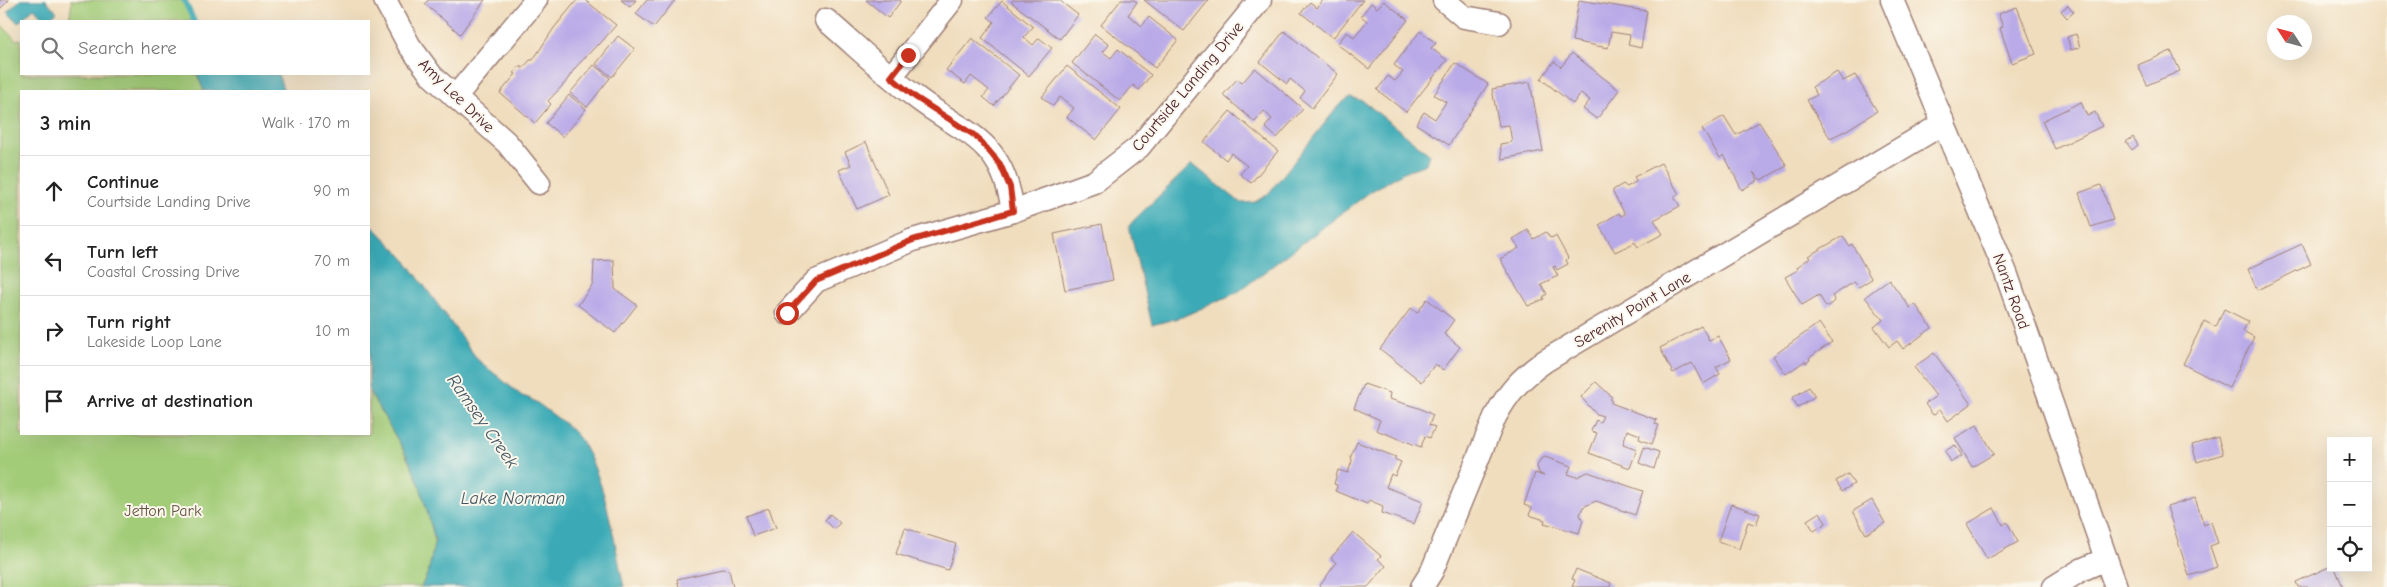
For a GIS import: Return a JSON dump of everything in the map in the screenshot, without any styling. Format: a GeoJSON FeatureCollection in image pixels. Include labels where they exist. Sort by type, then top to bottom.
{"type":"FeatureCollection","features":[{"type":"Feature","properties":{"kind":"street","name":"Amy Lee Drive"},"geometry":{"type":"LineString","coordinates":[[385,0],[419,60],[454,97],[507,143],[539,183]]}},
{"type":"Feature","properties":{"kind":"street"},"geometry":{"type":"LineString","coordinates":[[454,97],[536,0]]}},
{"type":"Feature","properties":{"kind":"street"},"geometry":{"type":"LineString","coordinates":[[891,77],[952,0]]}},
{"type":"Feature","properties":{"kind":"street","name":"Courtside Landing Drive"},"geometry":{"type":"LineString","coordinates":[[787,313],[816,281],[913,240],[1013,211],[1094,182],[1139,147],[1260,0]]}},
{"type":"Feature","properties":{"kind":"street"},"geometry":{"type":"LineString","coordinates":[[1444,0],[1464,17],[1499,23]]}},
{"type":"Feature","properties":{"kind":"street","name":"Nantz Road"},"geometry":{"type":"LineString","coordinates":[[1892,0],[2006,272],[2116,587]]}},
{"type":"Feature","properties":{"kind":"street"},"geometry":{"type":"LineString","coordinates":[[826,20],[915,97],[977,137],[1000,164],[1010,187],[1013,211]]}},
{"type":"Feature","properties":{"kind":"street","name":"Serenity Point Lane"},"geometry":{"type":"LineString","coordinates":[[1422,587],[1432,572],[1495,417],[1508,393],[1524,376],[1944,123]]}},
{"type":"Feature","properties":{"kind":"street"},"geometry":{"type":"LineString","coordinates":[[2054,587],[2081,570],[2106,559]]}},
{"type":"Feature","properties":{"kind":"green space"},"geometry":{"type":"Polygon","coordinates":[[[70,0],[187,0],[196,20],[69,20],[72,2],[70,0]]]}},
{"type":"Feature","properties":{"kind":"green space","name":"Jetton Park"},"geometry":{"type":"Polygon","coordinates":[[[0,23],[16,40],[20,39],[20,75],[197,75],[204,90],[20,90],[20,435],[370,435],[370,393],[409,462],[425,499],[434,539],[434,551],[429,570],[421,587],[0,587],[0,23]]]}},
{"type":"Feature","properties":{"kind":"water"},"geometry":{"type":"Polygon","coordinates":[[[20,0],[46,0],[57,12],[45,20],[34,8],[18,23],[7,12],[20,0]]]}},
{"type":"Feature","properties":{"kind":"water"},"geometry":{"type":"Polygon","coordinates":[[[197,75],[278,75],[284,90],[204,90],[197,75]]]}},
{"type":"Feature","properties":{"kind":"water"},"geometry":{"type":"Polygon","coordinates":[[[1350,97],[1363,101],[1429,154],[1426,164],[1404,172],[1370,192],[1238,292],[1182,317],[1152,325],[1129,226],[1134,220],[1192,164],[1241,203],[1255,202],[1268,194],[1340,104],[1350,97]]]}},
{"type":"Feature","properties":{"kind":"water","name":"Lake Norman"},"geometry":{"type":"Polygon","coordinates":[[[370,223],[404,258],[478,360],[522,396],[536,402],[561,420],[580,439],[597,473],[603,492],[624,587],[421,587],[428,573],[435,540],[419,483],[406,454],[370,393],[370,223]]]}},
{"type":"Feature","properties":{"kind":"building"},"geometry":{"type":"Polygon","coordinates":[[[0,0],[9,0],[0,9],[0,0]]]}},
{"type":"Feature","properties":{"kind":"building"},"geometry":{"type":"Polygon","coordinates":[[[428,0],[485,0],[460,34],[425,4],[428,0]]]}},
{"type":"Feature","properties":{"kind":"building"},"geometry":{"type":"Polygon","coordinates":[[[577,0],[585,0],[616,25],[575,68],[565,83],[548,101],[551,104],[535,123],[500,93],[516,74],[514,73],[519,66],[523,68],[530,60],[533,60],[554,28],[577,0]]]}},
{"type":"Feature","properties":{"kind":"building"},"geometry":{"type":"Polygon","coordinates":[[[621,0],[636,0],[630,7],[621,0]]]}},
{"type":"Feature","properties":{"kind":"building"},"geometry":{"type":"Polygon","coordinates":[[[647,0],[675,0],[654,27],[636,14],[647,0]]]}},
{"type":"Feature","properties":{"kind":"building"},"geometry":{"type":"Polygon","coordinates":[[[866,0],[900,0],[901,1],[888,18],[866,0]]]}},
{"type":"Feature","properties":{"kind":"building"},"geometry":{"type":"Polygon","coordinates":[[[1013,0],[1059,0],[1078,15],[1060,39],[1011,2],[1013,0]]]}},
{"type":"Feature","properties":{"kind":"building"},"geometry":{"type":"Polygon","coordinates":[[[1121,0],[1134,0],[1137,2],[1128,15],[1142,26],[1149,17],[1178,40],[1155,68],[1101,25],[1121,0]]]}},
{"type":"Feature","properties":{"kind":"building"},"geometry":{"type":"Polygon","coordinates":[[[1144,0],[1209,0],[1184,31],[1144,0]]]}},
{"type":"Feature","properties":{"kind":"building"},"geometry":{"type":"Polygon","coordinates":[[[1323,0],[1363,0],[1333,38],[1301,13],[1310,2],[1317,8],[1323,0]]]}},
{"type":"Feature","properties":{"kind":"building"},"geometry":{"type":"Polygon","coordinates":[[[1579,0],[1647,11],[1641,48],[1628,45],[1630,35],[1611,32],[1608,48],[1572,41],[1579,0]]]}},
{"type":"Feature","properties":{"kind":"building"},"geometry":{"type":"Polygon","coordinates":[[[1002,1],[1033,27],[1024,37],[1033,45],[1039,38],[1052,48],[1029,76],[982,38],[994,22],[988,17],[1002,1]]]}},
{"type":"Feature","properties":{"kind":"building"},"geometry":{"type":"Polygon","coordinates":[[[1384,1],[1408,20],[1369,69],[1337,44],[1347,32],[1354,37],[1367,21],[1361,16],[1371,3],[1377,8],[1384,1]]]}},
{"type":"Feature","properties":{"kind":"building"},"geometry":{"type":"Polygon","coordinates":[[[2068,5],[2074,12],[2067,18],[2061,11],[2068,5]]]}},
{"type":"Feature","properties":{"kind":"building"},"geometry":{"type":"Polygon","coordinates":[[[2017,7],[2036,54],[2012,63],[2000,28],[2003,27],[1998,14],[2017,7]]]}},
{"type":"Feature","properties":{"kind":"building"},"geometry":{"type":"Polygon","coordinates":[[[1284,31],[1338,74],[1312,108],[1300,98],[1305,91],[1290,79],[1287,84],[1260,62],[1284,31]]]}},
{"type":"Feature","properties":{"kind":"building"},"geometry":{"type":"Polygon","coordinates":[[[1420,31],[1436,43],[1431,48],[1447,60],[1406,112],[1377,90],[1388,76],[1395,81],[1403,72],[1394,65],[1420,31]]]}},
{"type":"Feature","properties":{"kind":"building"},"geometry":{"type":"Polygon","coordinates":[[[1095,34],[1109,45],[1103,52],[1111,58],[1118,49],[1151,75],[1139,90],[1133,85],[1120,101],[1072,63],[1095,34]]]}},
{"type":"Feature","properties":{"kind":"building"},"geometry":{"type":"Polygon","coordinates":[[[2076,34],[2080,47],[2071,50],[2067,37],[2076,34]]]}},
{"type":"Feature","properties":{"kind":"building"},"geometry":{"type":"Polygon","coordinates":[[[618,36],[635,49],[612,77],[596,64],[618,36]]]}},
{"type":"Feature","properties":{"kind":"building"},"geometry":{"type":"Polygon","coordinates":[[[972,38],[1019,75],[994,106],[983,97],[989,90],[971,76],[965,84],[946,70],[972,38]]]}},
{"type":"Feature","properties":{"kind":"building"},"geometry":{"type":"Polygon","coordinates":[[[2171,51],[2180,71],[2147,85],[2138,65],[2171,51]]]}},
{"type":"Feature","properties":{"kind":"building"},"geometry":{"type":"Polygon","coordinates":[[[1572,53],[1619,90],[1597,119],[1583,109],[1590,100],[1581,93],[1573,104],[1541,79],[1554,61],[1561,67],[1572,53]]]}},
{"type":"Feature","properties":{"kind":"building"},"geometry":{"type":"Polygon","coordinates":[[[1455,63],[1488,84],[1449,145],[1416,124],[1424,112],[1435,119],[1446,102],[1434,95],[1455,63]]]}},
{"type":"Feature","properties":{"kind":"building"},"geometry":{"type":"Polygon","coordinates":[[[594,65],[610,78],[587,107],[570,93],[594,65]]]}},
{"type":"Feature","properties":{"kind":"building"},"geometry":{"type":"Polygon","coordinates":[[[1067,66],[1121,109],[1096,140],[1067,117],[1074,108],[1060,97],[1053,106],[1042,97],[1067,66]]]}},
{"type":"Feature","properties":{"kind":"building"},"geometry":{"type":"Polygon","coordinates":[[[1255,68],[1303,109],[1277,138],[1265,127],[1272,119],[1264,111],[1255,122],[1223,95],[1237,79],[1242,83],[1255,68]]]}},
{"type":"Feature","properties":{"kind":"building"},"geometry":{"type":"Polygon","coordinates":[[[1837,72],[1843,81],[1855,75],[1877,111],[1830,138],[1807,100],[1817,95],[1812,87],[1837,72]]]}},
{"type":"Feature","properties":{"kind":"building"},"geometry":{"type":"Polygon","coordinates":[[[1530,82],[1543,151],[1502,159],[1500,144],[1512,142],[1509,125],[1499,126],[1492,89],[1530,82]]]}},
{"type":"Feature","properties":{"kind":"building"},"geometry":{"type":"Polygon","coordinates":[[[569,95],[586,109],[563,137],[546,123],[569,95]]]}},
{"type":"Feature","properties":{"kind":"building"},"geometry":{"type":"Polygon","coordinates":[[[2081,102],[2087,116],[2095,112],[2102,126],[2055,149],[2042,121],[2081,102]]]}},
{"type":"Feature","properties":{"kind":"building"},"geometry":{"type":"Polygon","coordinates":[[[1230,111],[1278,151],[1251,183],[1240,174],[1247,166],[1231,153],[1226,160],[1204,142],[1230,111]]]}},
{"type":"Feature","properties":{"kind":"building"},"geometry":{"type":"Polygon","coordinates":[[[1724,116],[1736,135],[1759,122],[1787,166],[1761,180],[1753,172],[1758,180],[1742,190],[1724,155],[1720,158],[1702,129],[1724,116]]]}},
{"type":"Feature","properties":{"kind":"building"},"geometry":{"type":"Polygon","coordinates":[[[2133,137],[2138,145],[2132,150],[2126,142],[2133,137]]]}},
{"type":"Feature","properties":{"kind":"building"},"geometry":{"type":"Polygon","coordinates":[[[866,142],[889,195],[857,209],[839,170],[851,165],[845,152],[866,142]]]}},
{"type":"Feature","properties":{"kind":"building"},"geometry":{"type":"Polygon","coordinates":[[[1661,163],[1679,194],[1674,197],[1680,206],[1654,220],[1663,234],[1638,247],[1634,241],[1634,243],[1615,252],[1599,225],[1619,213],[1621,216],[1625,214],[1613,190],[1623,184],[1627,187],[1637,181],[1634,177],[1661,163]]]}},
{"type":"Feature","properties":{"kind":"building"},"geometry":{"type":"Polygon","coordinates":[[[2101,185],[2113,220],[2091,227],[2079,193],[2101,185]]]}},
{"type":"Feature","properties":{"kind":"building"},"geometry":{"type":"Polygon","coordinates":[[[1102,224],[1113,280],[1065,290],[1054,234],[1102,224]]]}},
{"type":"Feature","properties":{"kind":"building"},"geometry":{"type":"Polygon","coordinates":[[[1528,230],[1534,239],[1546,232],[1550,238],[1556,236],[1568,258],[1566,260],[1568,264],[1557,270],[1555,266],[1553,267],[1558,276],[1541,284],[1547,294],[1543,297],[1544,299],[1528,306],[1500,259],[1519,248],[1513,239],[1528,230]]]}},
{"type":"Feature","properties":{"kind":"building"},"geometry":{"type":"Polygon","coordinates":[[[1843,236],[1849,246],[1852,244],[1871,278],[1870,280],[1859,287],[1854,282],[1832,296],[1835,301],[1826,307],[1819,295],[1802,305],[1785,277],[1798,270],[1797,267],[1810,258],[1808,256],[1843,236]]]}},
{"type":"Feature","properties":{"kind":"building"},"geometry":{"type":"Polygon","coordinates":[[[2302,244],[2311,264],[2257,290],[2248,269],[2302,244]]]}},
{"type":"Feature","properties":{"kind":"building"},"geometry":{"type":"Polygon","coordinates":[[[614,260],[615,289],[637,305],[615,333],[578,305],[593,284],[594,261],[614,260]]]}},
{"type":"Feature","properties":{"kind":"building"},"geometry":{"type":"Polygon","coordinates":[[[1889,279],[1910,308],[1915,304],[1932,328],[1903,349],[1897,341],[1889,347],[1874,327],[1883,320],[1865,297],[1889,279]]]}},
{"type":"Feature","properties":{"kind":"building"},"geometry":{"type":"Polygon","coordinates":[[[1427,299],[1454,320],[1444,334],[1460,347],[1443,370],[1435,364],[1422,382],[1380,349],[1411,308],[1417,313],[1427,299]]]}},
{"type":"Feature","properties":{"kind":"building"},"geometry":{"type":"Polygon","coordinates":[[[2224,309],[2248,321],[2243,331],[2254,337],[2229,388],[2183,364],[2204,321],[2216,327],[2224,309]]]}},
{"type":"Feature","properties":{"kind":"building"},"geometry":{"type":"Polygon","coordinates":[[[1819,323],[1832,342],[1809,358],[1810,360],[1806,363],[1805,361],[1786,374],[1773,356],[1819,323]]]}},
{"type":"Feature","properties":{"kind":"building"},"geometry":{"type":"Polygon","coordinates":[[[1701,326],[1709,340],[1718,336],[1731,359],[1716,367],[1720,374],[1703,384],[1692,363],[1673,373],[1660,348],[1701,326]]]}},
{"type":"Feature","properties":{"kind":"building"},"geometry":{"type":"Polygon","coordinates":[[[1934,353],[1971,404],[1948,421],[1940,409],[1933,415],[1925,404],[1936,396],[1914,367],[1934,353]]]}},
{"type":"Feature","properties":{"kind":"building"},"geometry":{"type":"Polygon","coordinates":[[[1596,382],[1612,397],[1610,399],[1613,401],[1611,403],[1657,420],[1655,424],[1659,425],[1652,444],[1639,439],[1640,435],[1627,430],[1623,444],[1637,449],[1630,468],[1589,453],[1597,433],[1591,431],[1596,420],[1600,422],[1603,416],[1596,414],[1581,397],[1596,382]]]}},
{"type":"Feature","properties":{"kind":"building"},"geometry":{"type":"Polygon","coordinates":[[[1364,384],[1390,393],[1389,399],[1419,408],[1433,415],[1429,425],[1435,427],[1430,438],[1425,436],[1421,447],[1376,430],[1380,420],[1354,408],[1364,384]]]}},
{"type":"Feature","properties":{"kind":"building"},"geometry":{"type":"Polygon","coordinates":[[[1809,387],[1815,396],[1798,407],[1792,398],[1809,387]]]}},
{"type":"Feature","properties":{"kind":"building"},"geometry":{"type":"Polygon","coordinates":[[[1977,425],[1994,454],[1972,467],[1955,438],[1977,425]]]}},
{"type":"Feature","properties":{"kind":"building"},"geometry":{"type":"Polygon","coordinates":[[[2218,437],[2223,454],[2197,462],[2192,445],[2218,437]]]}},
{"type":"Feature","properties":{"kind":"building"},"geometry":{"type":"Polygon","coordinates":[[[1357,442],[1396,457],[1394,459],[1401,462],[1395,476],[1391,474],[1386,487],[1423,501],[1414,524],[1382,513],[1383,506],[1369,500],[1367,504],[1336,491],[1337,485],[1334,484],[1338,470],[1348,473],[1352,461],[1351,456],[1357,442]]]}},
{"type":"Feature","properties":{"kind":"building"},"geometry":{"type":"Polygon","coordinates":[[[1955,445],[1962,456],[1951,462],[1945,451],[1955,445]]]}},
{"type":"Feature","properties":{"kind":"building"},"geometry":{"type":"Polygon","coordinates":[[[1644,447],[1659,452],[1654,469],[1639,463],[1644,447]]]}},
{"type":"Feature","properties":{"kind":"building"},"geometry":{"type":"Polygon","coordinates":[[[1545,457],[1571,466],[1568,474],[1577,477],[1588,472],[1643,491],[1635,515],[1596,501],[1583,507],[1580,515],[1583,520],[1579,533],[1544,523],[1545,520],[1529,515],[1532,508],[1524,505],[1535,473],[1544,476],[1539,473],[1537,466],[1540,460],[1545,457]]]}},
{"type":"Feature","properties":{"kind":"building"},"geometry":{"type":"Polygon","coordinates":[[[1848,474],[1854,484],[1842,491],[1836,481],[1848,474]]]}},
{"type":"Feature","properties":{"kind":"building"},"geometry":{"type":"Polygon","coordinates":[[[2195,498],[2204,525],[2211,522],[2218,543],[2210,546],[2217,567],[2189,576],[2167,507],[2195,498]]]}},
{"type":"Feature","properties":{"kind":"building"},"geometry":{"type":"Polygon","coordinates":[[[1872,500],[1885,523],[1866,534],[1853,511],[1872,500]]]}},
{"type":"Feature","properties":{"kind":"building"},"geometry":{"type":"Polygon","coordinates":[[[1731,504],[1760,514],[1756,525],[1748,522],[1739,549],[1718,541],[1731,504]]]}},
{"type":"Feature","properties":{"kind":"building"},"geometry":{"type":"Polygon","coordinates":[[[769,508],[776,528],[753,536],[746,516],[769,508]]]}},
{"type":"Feature","properties":{"kind":"building"},"geometry":{"type":"Polygon","coordinates":[[[1994,508],[2003,525],[2007,522],[2018,542],[1987,559],[1967,524],[1994,508]]]}},
{"type":"Feature","properties":{"kind":"building"},"geometry":{"type":"Polygon","coordinates":[[[1820,512],[1826,523],[1814,531],[1807,520],[1820,512]]]}},
{"type":"Feature","properties":{"kind":"building"},"geometry":{"type":"Polygon","coordinates":[[[830,514],[840,523],[834,529],[825,520],[830,514]]]}},
{"type":"Feature","properties":{"kind":"building"},"geometry":{"type":"Polygon","coordinates":[[[905,528],[956,544],[948,570],[896,554],[905,528]]]}},
{"type":"Feature","properties":{"kind":"building"},"geometry":{"type":"Polygon","coordinates":[[[1353,532],[1381,556],[1378,559],[1386,566],[1368,587],[1319,587],[1336,563],[1331,558],[1353,532]]]}},
{"type":"Feature","properties":{"kind":"building"},"geometry":{"type":"Polygon","coordinates":[[[2327,568],[2327,572],[2337,572],[2343,587],[2298,587],[2296,582],[2327,568]]]}},
{"type":"Feature","properties":{"kind":"building"},"geometry":{"type":"Polygon","coordinates":[[[722,569],[729,570],[733,587],[679,587],[677,579],[722,569]]]}},
{"type":"Feature","properties":{"kind":"building"},"geometry":{"type":"Polygon","coordinates":[[[1576,569],[1611,583],[1610,587],[1572,587],[1575,580],[1572,579],[1576,569]]]}},
{"type":"Feature","properties":{"kind":"waterway","name":"Ramsey Creek"},"geometry":{"type":"LineString","coordinates":[[184,0],[194,20]]}},
{"type":"Feature","properties":{"kind":"route"},"geometry":{"type":"LineString","coordinates":[[787,313],[816,281],[913,240],[1013,211],[1010,187],[1000,164],[977,137],[915,97],[891,77],[908,55]]}}]}
